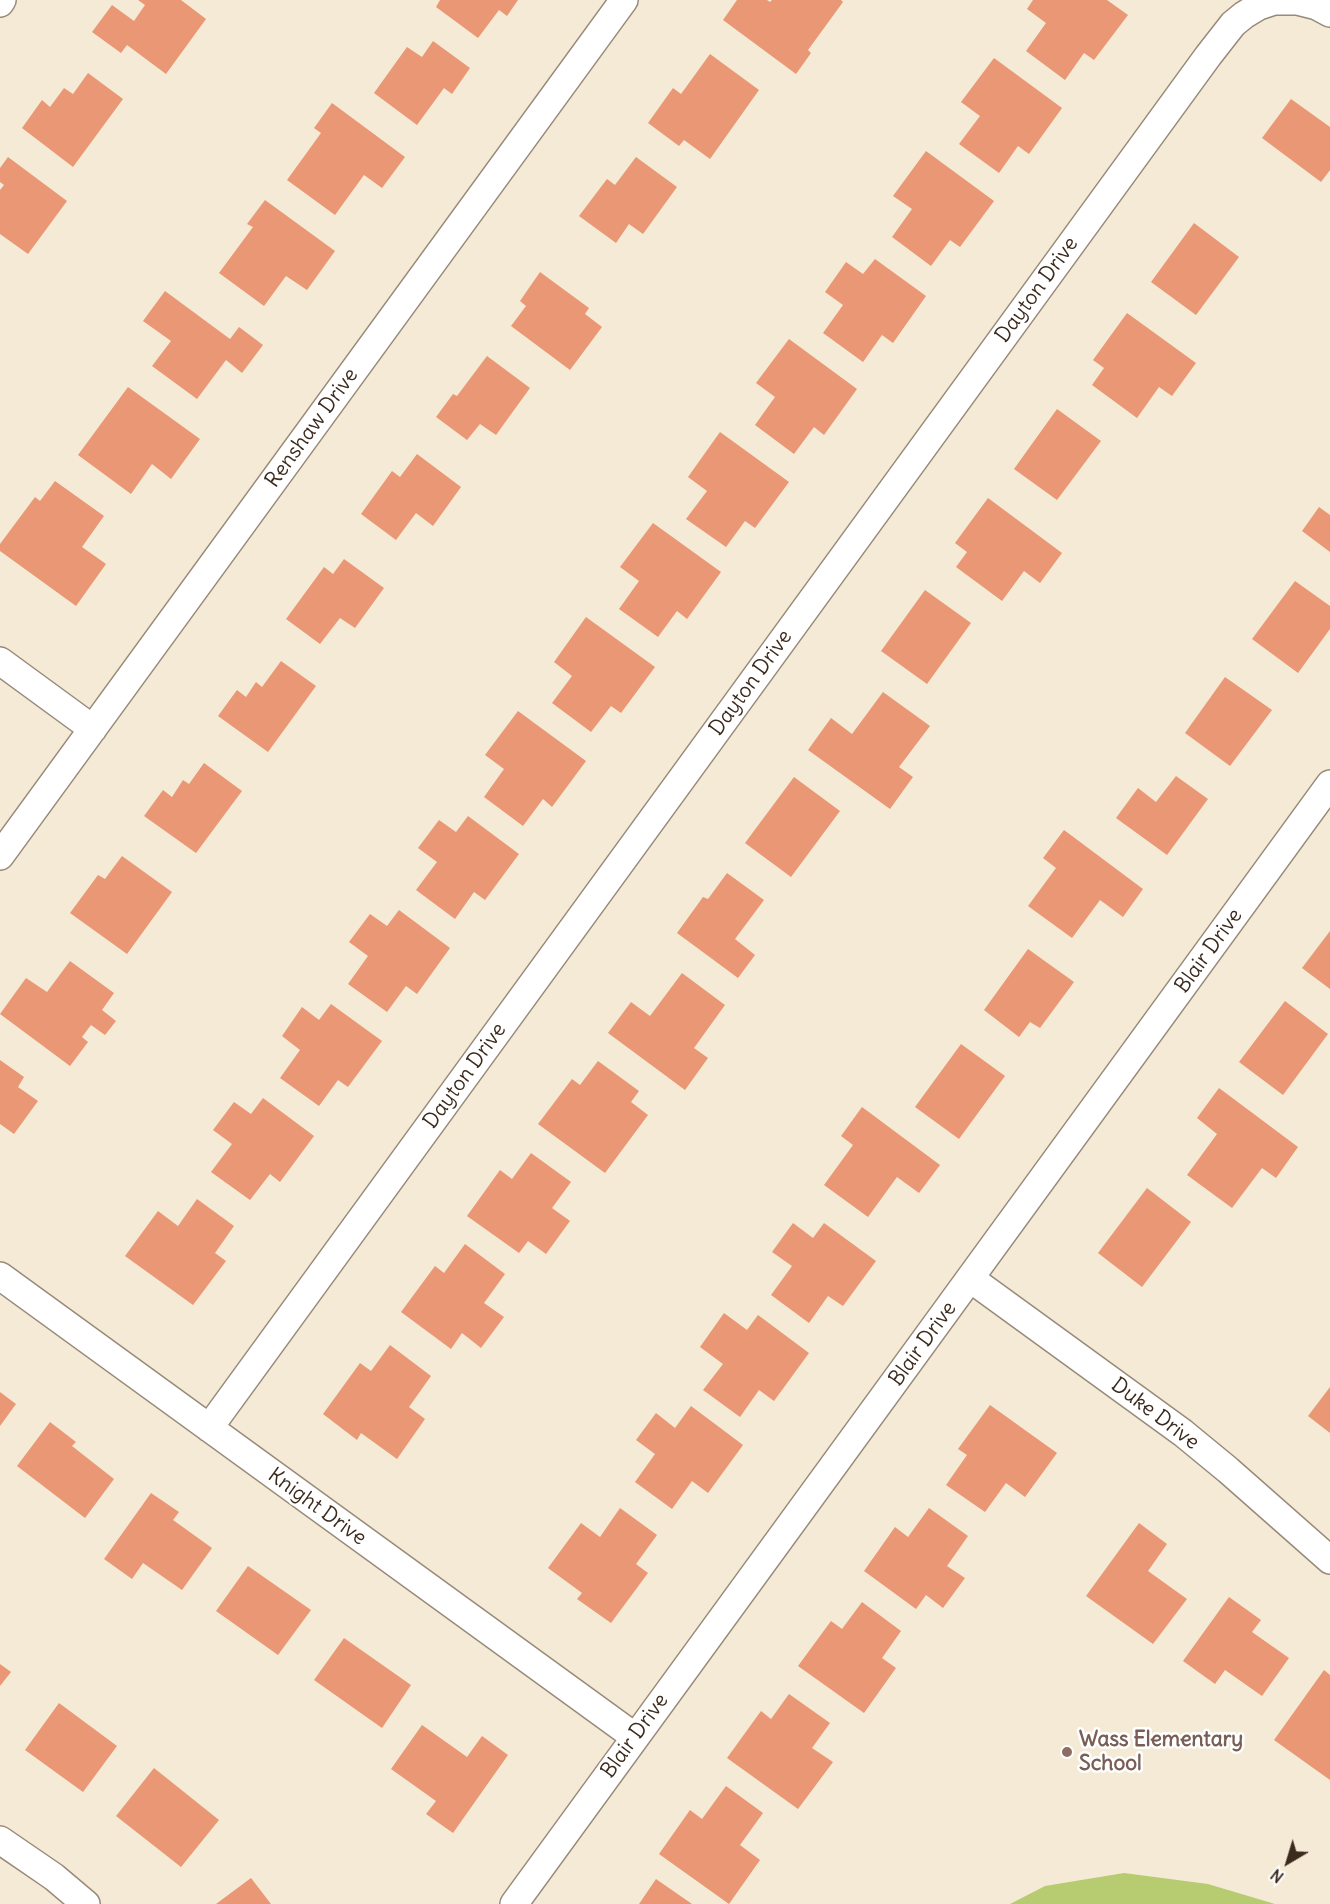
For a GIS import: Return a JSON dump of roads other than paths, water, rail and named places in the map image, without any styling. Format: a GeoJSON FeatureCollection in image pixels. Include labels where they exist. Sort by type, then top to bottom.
{"type":"FeatureCollection","features":[{"type":"Feature","properties":{"kind":"street","name":"Renshaw Drive"},"geometry":{"type":"LineString","coordinates":[[0,856],[624,0]]}},
{"type":"Feature","properties":{"kind":"street","name":"Dayton Drive"},"geometry":{"type":"LineString","coordinates":[[209,1428],[1233,24],[1259,6],[1274,1],[1317,6],[1330,13]]}},
{"type":"Feature","properties":{"kind":"street"},"geometry":{"type":"LineString","coordinates":[[0,661],[93,729]]}},
{"type":"Feature","properties":{"kind":"street","name":"Blair Drive"},"geometry":{"type":"LineString","coordinates":[[514,1904],[1330,784]]}},
{"type":"Feature","properties":{"kind":"street","name":"Knight Drive"},"geometry":{"type":"LineString","coordinates":[[0,1276],[634,1737]]}},
{"type":"Feature","properties":{"kind":"street","name":"Duke Drive"},"geometry":{"type":"LineString","coordinates":[[971,1279],[1182,1433],[1228,1470],[1330,1560]]}},
{"type":"Feature","properties":{"kind":"street"},"geometry":{"type":"LineString","coordinates":[[0,1840],[54,1877],[86,1904]]}},
{"type":"Feature","properties":{"kind":"place","name":"Wass Elementary School"},"geometry":{"type":"Point","coordinates":[1067,1752]}}]}
